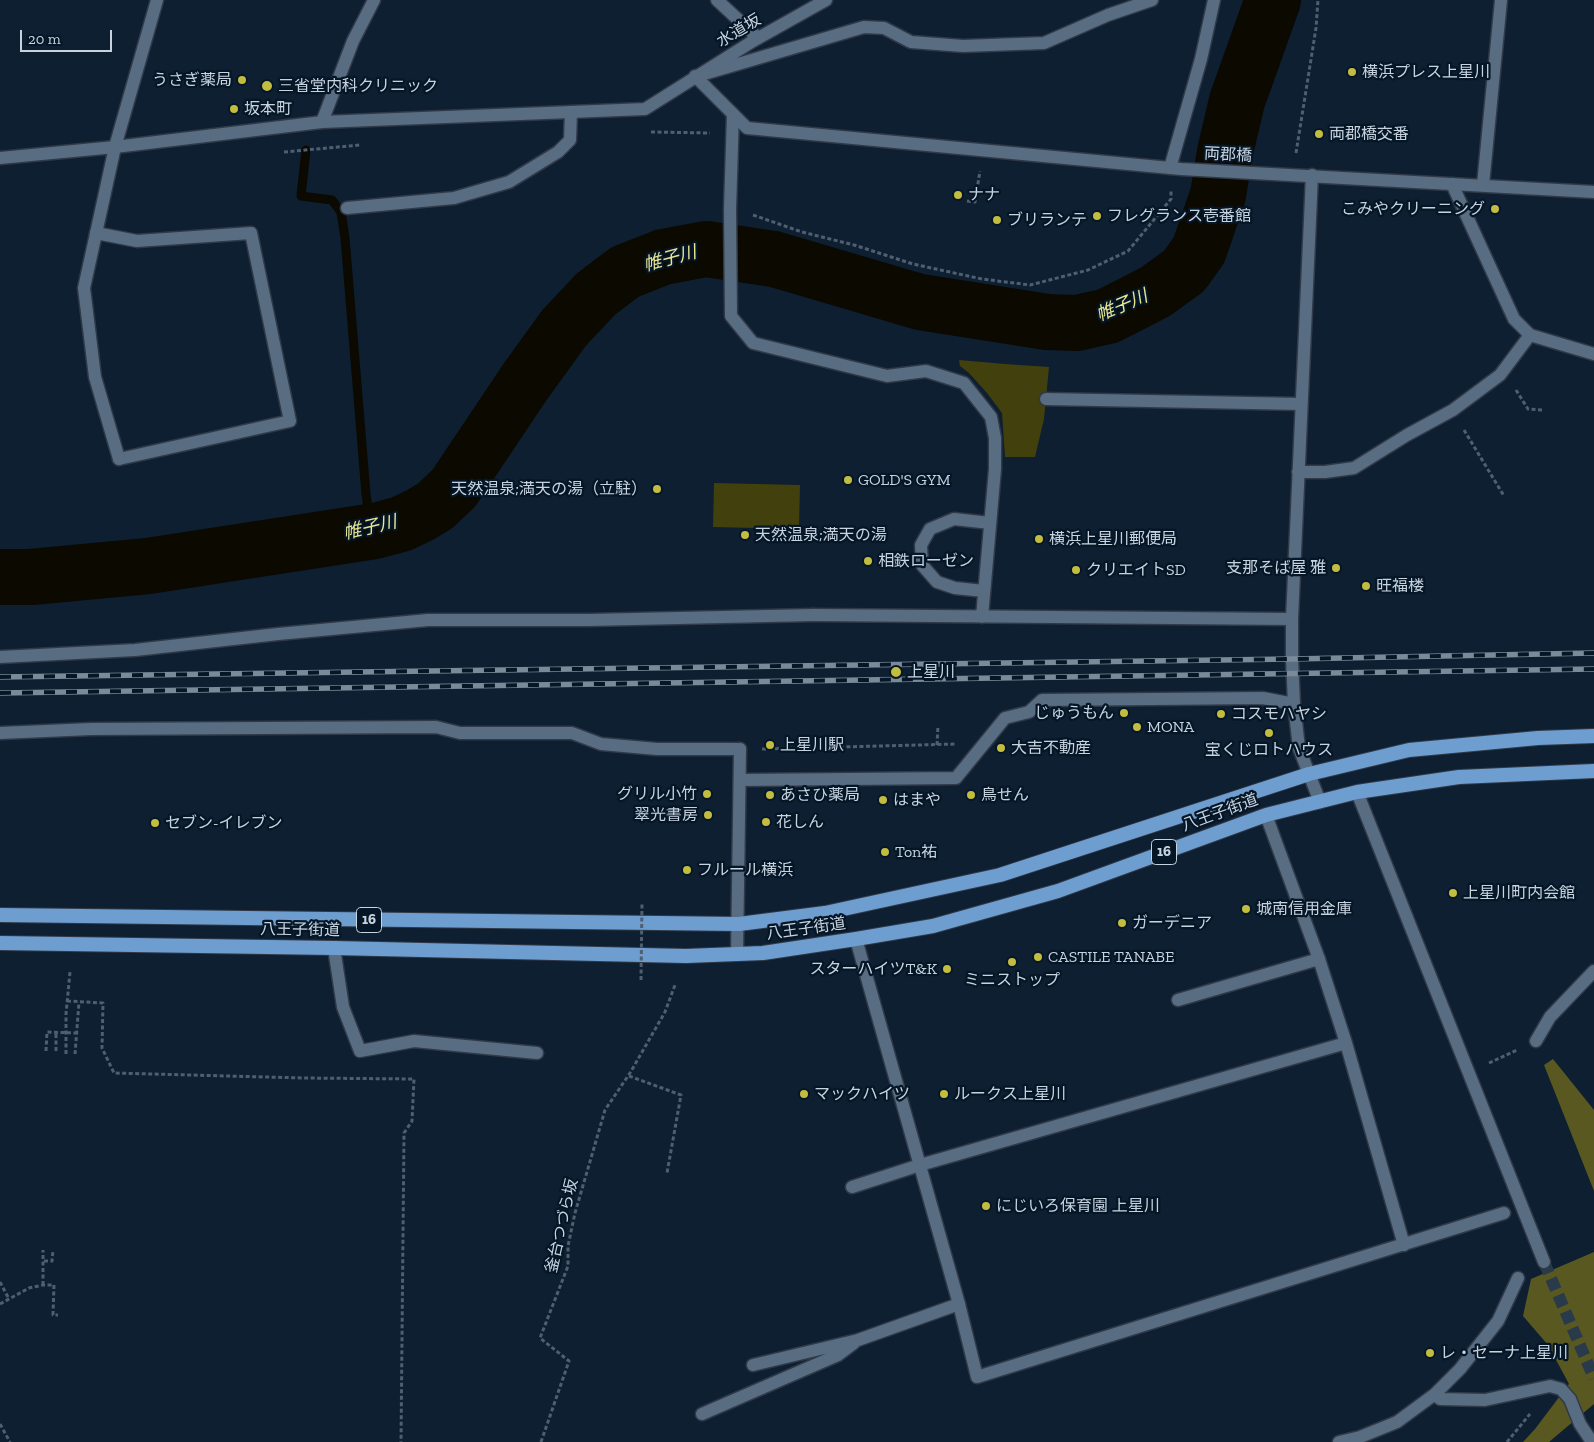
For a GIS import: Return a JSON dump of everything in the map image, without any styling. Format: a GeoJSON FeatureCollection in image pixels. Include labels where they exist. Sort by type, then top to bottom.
{"type":"FeatureCollection","features":[{"type":"Feature","properties":{"kind":"highway","name":"八王子街道"},"geometry":{"type":"LineString","coordinates":[[0,915],[739,924],[825,913],[1000,875],[1309,774],[1409,750],[1538,738],[1594,736]]}},
{"type":"Feature","properties":{"kind":"highway","name":"八王子街道"},"geometry":{"type":"LineString","coordinates":[[0,943],[334,948],[589,955],[686,956],[763,953],[933,926],[1058,890],[1266,815],[1357,792],[1459,777],[1594,771]]}},
{"type":"Feature","properties":{"kind":"street"},"geometry":{"type":"LineString","coordinates":[[96,233],[137,241],[251,233],[290,421],[119,459],[95,377],[84,288],[96,233],[115,147],[157,0]]}},
{"type":"Feature","properties":{"kind":"street"},"geometry":{"type":"LineString","coordinates":[[322,122],[353,41],[374,0]]}},
{"type":"Feature","properties":{"kind":"street"},"geometry":{"type":"LineString","coordinates":[[716,0],[758,38]]}},
{"type":"Feature","properties":{"kind":"street","name":"水道坂"},"geometry":{"type":"LineString","coordinates":[[0,158],[115,147],[322,122],[645,110],[758,38],[826,0]]}},
{"type":"Feature","properties":{"kind":"street"},"geometry":{"type":"LineString","coordinates":[[696,76],[864,27],[884,28],[911,42],[963,46],[1044,43],[1108,15],[1152,0]]}},
{"type":"Feature","properties":{"kind":"street"},"geometry":{"type":"LineString","coordinates":[[1176,168],[1214,0]]}},
{"type":"Feature","properties":{"kind":"street"},"geometry":{"type":"LineString","coordinates":[[1483,186],[1501,0]]}},
{"type":"Feature","properties":{"kind":"street","name":"両郡橋"},"geometry":{"type":"LineString","coordinates":[[696,76],[747,128],[1176,168],[1594,192]]}},
{"type":"Feature","properties":{"kind":"street"},"geometry":{"type":"LineString","coordinates":[[347,208],[454,198],[509,182],[558,152],[570,140],[571,112]]}},
{"type":"Feature","properties":{"kind":"street"},"geometry":{"type":"LineString","coordinates":[[733,114],[730,209],[731,316],[753,343],[887,376],[926,371],[964,383],[991,417],[995,438],[996,469],[982,617]]}},
{"type":"Feature","properties":{"kind":"street"},"geometry":{"type":"LineString","coordinates":[[1312,176],[1298,472],[1292,660],[1299,748],[1320,802]]}},
{"type":"Feature","properties":{"kind":"street"},"geometry":{"type":"LineString","coordinates":[[1452,184],[1514,319],[1530,335],[1594,354]]}},
{"type":"Feature","properties":{"kind":"street"},"geometry":{"type":"LineString","coordinates":[[1298,472],[1325,472],[1354,468],[1452,410],[1500,375],[1530,335]]}},
{"type":"Feature","properties":{"kind":"street"},"geometry":{"type":"LineString","coordinates":[[1046,400],[1301,404]]}},
{"type":"Feature","properties":{"kind":"street"},"geometry":{"type":"LineString","coordinates":[[984,591],[955,588],[937,582],[922,565],[921,545],[930,529],[954,519],[990,523]]}},
{"type":"Feature","properties":{"kind":"street"},"geometry":{"type":"LineString","coordinates":[[0,657],[135,650],[428,620],[589,620],[813,615],[1292,619]]}},
{"type":"Feature","properties":{"kind":"street"},"geometry":{"type":"LineString","coordinates":[[740,780],[956,778],[1005,718],[1029,712],[1042,700],[1263,698],[1294,704]]}},
{"type":"Feature","properties":{"kind":"street"},"geometry":{"type":"LineString","coordinates":[[0,733],[91,729],[436,727],[460,733],[572,733],[601,744],[657,749],[740,749],[739,924],[737,954]]}},
{"type":"Feature","properties":{"kind":"street"},"geometry":{"type":"LineString","coordinates":[[1357,792],[1544,1262]]}},
{"type":"Feature","properties":{"kind":"street"},"geometry":{"type":"LineString","coordinates":[[1266,815],[1319,959],[1346,1043],[1404,1245]]}},
{"type":"Feature","properties":{"kind":"street"},"geometry":{"type":"LineString","coordinates":[[856,939],[959,1304],[977,1377],[1504,1213]]}},
{"type":"Feature","properties":{"kind":"street"},"geometry":{"type":"LineString","coordinates":[[334,948],[343,1007],[360,1051],[414,1041],[537,1052]]}},
{"type":"Feature","properties":{"kind":"street"},"geometry":{"type":"LineString","coordinates":[[1178,1000],[1319,959]]}},
{"type":"Feature","properties":{"kind":"street"},"geometry":{"type":"LineString","coordinates":[[1536,1040],[1550,1017],[1594,971]]}},
{"type":"Feature","properties":{"kind":"street"},"geometry":{"type":"LineString","coordinates":[[852,1188],[920,1165],[1346,1043]]}},
{"type":"Feature","properties":{"kind":"street"},"geometry":{"type":"LineString","coordinates":[[1338,1442],[1360,1437],[1397,1422],[1435,1394],[1460,1369],[1498,1321],[1518,1278]]}},
{"type":"Feature","properties":{"kind":"street"},"geometry":{"type":"LineString","coordinates":[[753,1365],[858,1340],[959,1304]]}},
{"type":"Feature","properties":{"kind":"street"},"geometry":{"type":"LineString","coordinates":[[702,1414],[838,1355],[858,1340]]}},
{"type":"Feature","properties":{"kind":"street"},"geometry":{"type":"LineString","coordinates":[[1435,1394],[1440,1399],[1485,1400],[1550,1386],[1561,1389],[1570,1399],[1580,1424],[1592,1442]]}},
{"type":"Feature","properties":{"kind":"path"},"geometry":{"type":"LineString","coordinates":[[1292,174],[1316,28],[1318,0]]}},
{"type":"Feature","properties":{"kind":"path"},"geometry":{"type":"LineString","coordinates":[[644,132],[715,133]]}},
{"type":"Feature","properties":{"kind":"path"},"geometry":{"type":"LineString","coordinates":[[274,152],[364,145]]}},
{"type":"Feature","properties":{"kind":"path"},"geometry":{"type":"LineString","coordinates":[[730,209],[912,264],[982,279],[1030,285],[1088,270],[1128,251],[1171,198],[1176,168]]}},
{"type":"Feature","properties":{"kind":"path"},"geometry":{"type":"LineString","coordinates":[[967,202],[975,202],[978,182]]}},
{"type":"Feature","properties":{"kind":"path"},"geometry":{"type":"LineString","coordinates":[[1504,370],[1528,409],[1542,410]]}},
{"type":"Feature","properties":{"kind":"path"},"geometry":{"type":"LineString","coordinates":[[1452,410],[1504,496]]}},
{"type":"Feature","properties":{"kind":"path"},"geometry":{"type":"LineString","coordinates":[[937,744],[938,726]]}},
{"type":"Feature","properties":{"kind":"path"},"geometry":{"type":"LineString","coordinates":[[740,749],[984,743]]}},
{"type":"Feature","properties":{"kind":"path"},"geometry":{"type":"LineString","coordinates":[[641,980],[642,903]]}},
{"type":"Feature","properties":{"kind":"path"},"geometry":{"type":"LineString","coordinates":[[66,1054],[67,1001],[70,972]]}},
{"type":"Feature","properties":{"kind":"path","name":"釜台つづら坂"},"geometry":{"type":"LineString","coordinates":[[541,1442],[569,1361],[540,1338],[568,1266],[568,1246],[575,1213],[606,1110],[629,1076],[665,1012],[675,985]]}},
{"type":"Feature","properties":{"kind":"path"},"geometry":{"type":"LineString","coordinates":[[67,1001],[103,1003],[102,1048],[114,1073],[414,1079],[412,1121],[404,1133],[401,1442]]}},
{"type":"Feature","properties":{"kind":"path"},"geometry":{"type":"LineString","coordinates":[[74,1054],[79,1002]]}},
{"type":"Feature","properties":{"kind":"path"},"geometry":{"type":"LineString","coordinates":[[46,1051],[47,1032],[76,1033]]}},
{"type":"Feature","properties":{"kind":"path"},"geometry":{"type":"LineString","coordinates":[[56,1032],[56,1051]]}},
{"type":"Feature","properties":{"kind":"path"},"geometry":{"type":"LineString","coordinates":[[1488,1064],[1536,1040]]}},
{"type":"Feature","properties":{"kind":"path"},"geometry":{"type":"LineString","coordinates":[[629,1076],[681,1094],[667,1173]]}},
{"type":"Feature","properties":{"kind":"path"},"geometry":{"type":"LineString","coordinates":[[43,1250],[43,1285]]}},
{"type":"Feature","properties":{"kind":"path"},"geometry":{"type":"LineString","coordinates":[[44,1261],[52,1261],[53,1250]]}},
{"type":"Feature","properties":{"kind":"path"},"geometry":{"type":"LineString","coordinates":[[0,1282],[9,1299]]}},
{"type":"Feature","properties":{"kind":"path"},"geometry":{"type":"LineString","coordinates":[[0,1304],[29,1288],[54,1285],[53,1315],[58,1315]]}},
{"type":"Feature","properties":{"kind":"path"},"geometry":{"type":"LineString","coordinates":[[0,1424],[10,1442]]}},
{"type":"Feature","properties":{"kind":"shaded area"},"geometry":{"type":"Polygon","coordinates":[[[959,360],[1049,367],[1044,419],[1035,457],[1005,457],[1002,413],[987,393],[960,366],[959,360]]]}},
{"type":"Feature","properties":{"kind":"shaded area"},"geometry":{"type":"Polygon","coordinates":[[[714,483],[800,485],[799,529],[713,527],[714,483]]]}},
{"type":"Feature","properties":{"kind":"shaded area"},"geometry":{"type":"Polygon","coordinates":[[[1553,1059],[1594,1110],[1594,1191],[1544,1065],[1553,1059]]]}},
{"type":"Feature","properties":{"kind":"shaded area"},"geometry":{"type":"Polygon","coordinates":[[[1594,1252],[1594,1404],[1549,1442],[1523,1442],[1569,1384],[1548,1345],[1523,1316],[1531,1279],[1594,1252]]]}},
{"type":"Feature","properties":{"kind":"waterway","name":"帷子川"},"geometry":{"type":"LineString","coordinates":[[0,577],[31,577],[148,566],[375,531],[401,524],[420,515],[435,506],[454,488],[525,382],[564,328],[596,294],[625,272],[663,257],[706,249],[774,259],[920,302],[1047,322],[1077,323],[1108,316],[1155,292],[1184,271],[1199,250],[1218,195],[1225,152],[1237,101],[1273,0]]}},
{"type":"Feature","properties":{"kind":"waterway"},"geometry":{"type":"LineString","coordinates":[[306,150],[301,196],[332,200],[341,212],[345,238],[366,494],[371,531]]}},
{"type":"Feature","properties":{"kind":"tunnel"},"geometry":{"type":"LineString","coordinates":[[1544,1262],[1594,1378]]}},
{"type":"Feature","properties":{"kind":"railway"},"geometry":{"type":"LineString","coordinates":[[0,677],[1594,653]]}},
{"type":"Feature","properties":{"kind":"railway"},"geometry":{"type":"LineString","coordinates":[[0,693],[1594,669]]}},
{"type":"Feature","properties":{"kind":"place","name":"横浜プレス上星川"},"geometry":{"type":"Point","coordinates":[1352,72]}},
{"type":"Feature","properties":{"kind":"place","name":"うさぎ薬局"},"geometry":{"type":"Point","coordinates":[242,80]}},
{"type":"Feature","properties":{"kind":"place","name":"三省堂内科クリニック"},"geometry":{"type":"Point","coordinates":[267,86]}},
{"type":"Feature","properties":{"kind":"place","name":"坂本町"},"geometry":{"type":"Point","coordinates":[234,109]}},
{"type":"Feature","properties":{"kind":"place","name":"両郡橋交番"},"geometry":{"type":"Point","coordinates":[1319,134]}},
{"type":"Feature","properties":{"kind":"place","name":"ナナ"},"geometry":{"type":"Point","coordinates":[958,195]}},
{"type":"Feature","properties":{"kind":"place","name":"こみやクリーニング"},"geometry":{"type":"Point","coordinates":[1495,209]}},
{"type":"Feature","properties":{"kind":"place","name":"フレグランス壱番館"},"geometry":{"type":"Point","coordinates":[1097,216]}},
{"type":"Feature","properties":{"kind":"place","name":"ブリランテ"},"geometry":{"type":"Point","coordinates":[997,220]}},
{"type":"Feature","properties":{"kind":"place","name":"GOLD'S GYM"},"geometry":{"type":"Point","coordinates":[848,480]}},
{"type":"Feature","properties":{"kind":"place","name":"天然温泉;満天の湯（立駐）"},"geometry":{"type":"Point","coordinates":[657,489]}},
{"type":"Feature","properties":{"kind":"place","name":"天然温泉;満天の湯"},"geometry":{"type":"Point","coordinates":[745,535]}},
{"type":"Feature","properties":{"kind":"place","name":"横浜上星川郵便局"},"geometry":{"type":"Point","coordinates":[1039,539]}},
{"type":"Feature","properties":{"kind":"place","name":"相鉄ローゼン"},"geometry":{"type":"Point","coordinates":[868,561]}},
{"type":"Feature","properties":{"kind":"place","name":"支那そば屋 雅"},"geometry":{"type":"Point","coordinates":[1336,568]}},
{"type":"Feature","properties":{"kind":"place","name":"クリエイトSD"},"geometry":{"type":"Point","coordinates":[1076,570]}},
{"type":"Feature","properties":{"kind":"place","name":"旺福楼"},"geometry":{"type":"Point","coordinates":[1366,586]}},
{"type":"Feature","properties":{"kind":"place","name":"上星川"},"geometry":{"type":"Point","coordinates":[896,672]}},
{"type":"Feature","properties":{"kind":"place","name":"じゅうもん"},"geometry":{"type":"Point","coordinates":[1124,713]}},
{"type":"Feature","properties":{"kind":"place","name":"コスモハヤシ"},"geometry":{"type":"Point","coordinates":[1221,714]}},
{"type":"Feature","properties":{"kind":"place","name":"MONA"},"geometry":{"type":"Point","coordinates":[1137,727]}},
{"type":"Feature","properties":{"kind":"place","name":"宝くじロトハウス"},"geometry":{"type":"Point","coordinates":[1269,733]}},
{"type":"Feature","properties":{"kind":"place","name":"上星川駅"},"geometry":{"type":"Point","coordinates":[770,745]}},
{"type":"Feature","properties":{"kind":"place","name":"大吉不動産"},"geometry":{"type":"Point","coordinates":[1001,748]}},
{"type":"Feature","properties":{"kind":"place","name":"グリル小竹"},"geometry":{"type":"Point","coordinates":[707,794]}},
{"type":"Feature","properties":{"kind":"place","name":"あさひ薬局"},"geometry":{"type":"Point","coordinates":[770,795]}},
{"type":"Feature","properties":{"kind":"place","name":"鳥せん"},"geometry":{"type":"Point","coordinates":[971,795]}},
{"type":"Feature","properties":{"kind":"place","name":"はまや"},"geometry":{"type":"Point","coordinates":[883,800]}},
{"type":"Feature","properties":{"kind":"place","name":"翠光書房"},"geometry":{"type":"Point","coordinates":[708,815]}},
{"type":"Feature","properties":{"kind":"place","name":"花しん"},"geometry":{"type":"Point","coordinates":[766,822]}},
{"type":"Feature","properties":{"kind":"place","name":"セブン-イレブン"},"geometry":{"type":"Point","coordinates":[155,823]}},
{"type":"Feature","properties":{"kind":"place","name":"Ton祐"},"geometry":{"type":"Point","coordinates":[885,852]}},
{"type":"Feature","properties":{"kind":"place","name":"フルール横浜"},"geometry":{"type":"Point","coordinates":[687,870]}},
{"type":"Feature","properties":{"kind":"place","name":"上星川町内会館"},"geometry":{"type":"Point","coordinates":[1453,893]}},
{"type":"Feature","properties":{"kind":"place","name":"城南信用金庫"},"geometry":{"type":"Point","coordinates":[1246,909]}},
{"type":"Feature","properties":{"kind":"place","name":"ガーデニア"},"geometry":{"type":"Point","coordinates":[1122,923]}},
{"type":"Feature","properties":{"kind":"place","name":"CASTILE TANABE"},"geometry":{"type":"Point","coordinates":[1038,957]}},
{"type":"Feature","properties":{"kind":"place","name":"ミニストップ"},"geometry":{"type":"Point","coordinates":[1012,962]}},
{"type":"Feature","properties":{"kind":"place","name":"スターハイツT&K"},"geometry":{"type":"Point","coordinates":[947,969]}},
{"type":"Feature","properties":{"kind":"place","name":"マックハイツ"},"geometry":{"type":"Point","coordinates":[804,1094]}},
{"type":"Feature","properties":{"kind":"place","name":"ルークス上星川"},"geometry":{"type":"Point","coordinates":[944,1094]}},
{"type":"Feature","properties":{"kind":"place","name":"にじいろ保育園 上星川"},"geometry":{"type":"Point","coordinates":[986,1206]}},
{"type":"Feature","properties":{"kind":"place","name":"レ・セーナ上星川"},"geometry":{"type":"Point","coordinates":[1430,1353]}}]}
